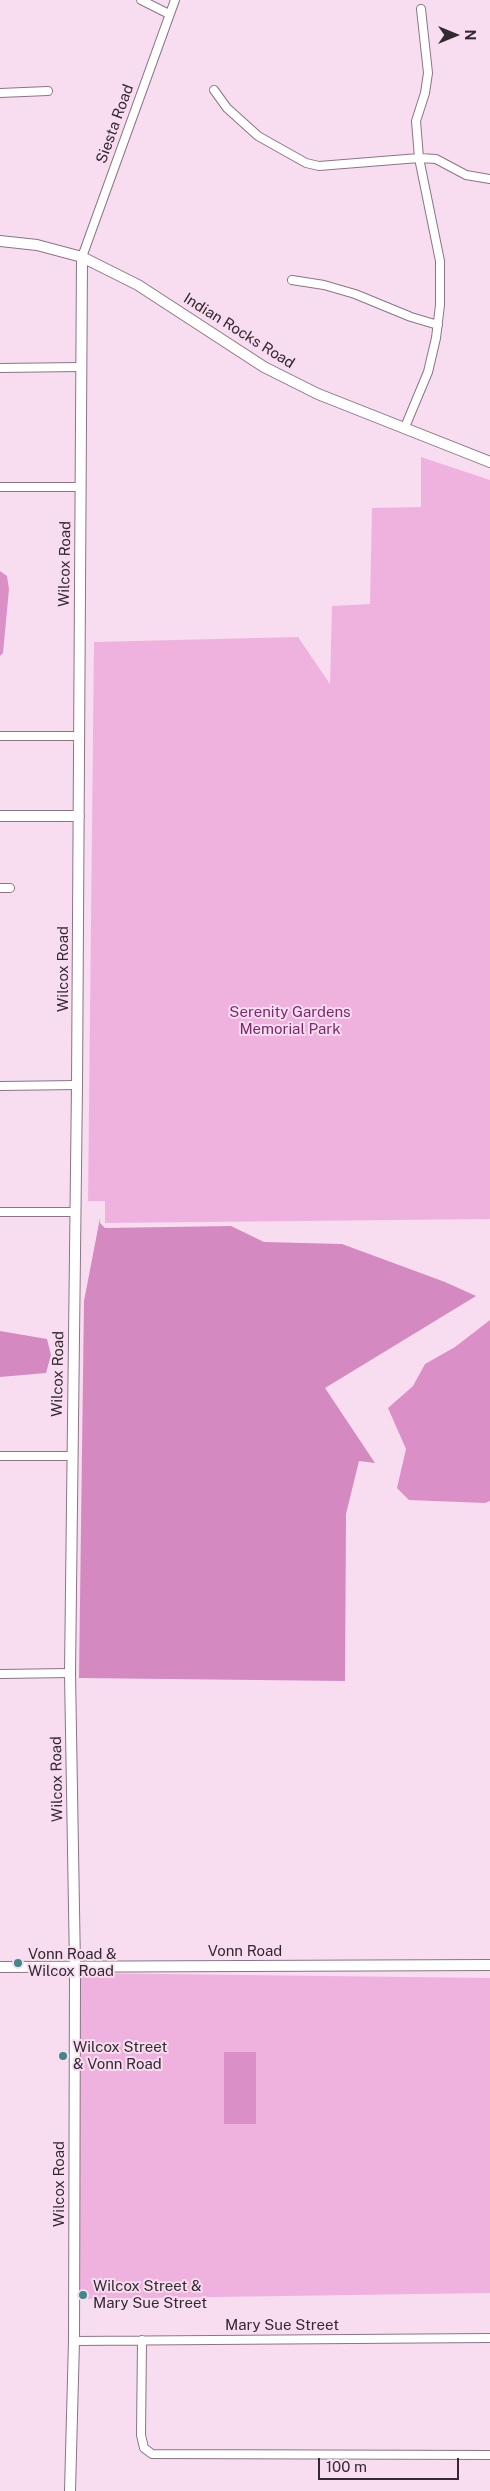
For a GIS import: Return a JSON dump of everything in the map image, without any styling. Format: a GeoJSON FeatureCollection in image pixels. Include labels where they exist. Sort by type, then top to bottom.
{"type":"FeatureCollection","features":[{"type":"Feature","properties":{"kind":"street"},"geometry":{"type":"LineString","coordinates":[[141,0],[170,14]]}},
{"type":"Feature","properties":{"kind":"street","name":"Siesta Road"},"geometry":{"type":"LineString","coordinates":[[82,257],[175,0]]}},
{"type":"Feature","properties":{"kind":"street"},"geometry":{"type":"LineString","coordinates":[[405,428],[428,372],[438,325],[440,261],[419,158],[416,121],[425,93],[428,73],[420,9]]}},
{"type":"Feature","properties":{"kind":"street"},"geometry":{"type":"LineString","coordinates":[[214,90],[227,108],[258,136],[306,164],[319,166],[419,158],[436,159],[466,175],[490,180]]}},
{"type":"Feature","properties":{"kind":"street"},"geometry":{"type":"LineString","coordinates":[[0,93],[48,91]]}},
{"type":"Feature","properties":{"kind":"street","name":"Indian Rocks Road"},"geometry":{"type":"LineString","coordinates":[[0,241],[37,245],[82,257],[138,285],[264,367],[318,394],[490,462]]}},
{"type":"Feature","properties":{"kind":"street","name":"Wilcox Road"},"geometry":{"type":"LineString","coordinates":[[70,2491],[74,2341],[74,1967],[70,1674],[77,1085],[82,257]]}},
{"type":"Feature","properties":{"kind":"street"},"geometry":{"type":"LineString","coordinates":[[292,280],[324,285],[355,294],[411,318],[438,325]]}},
{"type":"Feature","properties":{"kind":"street"},"geometry":{"type":"LineString","coordinates":[[0,368],[82,367]]}},
{"type":"Feature","properties":{"kind":"street"},"geometry":{"type":"LineString","coordinates":[[0,487],[81,487]]}},
{"type":"Feature","properties":{"kind":"street"},"geometry":{"type":"LineString","coordinates":[[0,736],[79,736]]}},
{"type":"Feature","properties":{"kind":"street"},"geometry":{"type":"LineString","coordinates":[[0,816],[79,816]]}},
{"type":"Feature","properties":{"kind":"street"},"geometry":{"type":"LineString","coordinates":[[0,888],[10,888]]}},
{"type":"Feature","properties":{"kind":"street"},"geometry":{"type":"LineString","coordinates":[[0,1086],[77,1085]]}},
{"type":"Feature","properties":{"kind":"street"},"geometry":{"type":"LineString","coordinates":[[0,1212],[75,1212]]}},
{"type":"Feature","properties":{"kind":"street"},"geometry":{"type":"LineString","coordinates":[[0,1456],[72,1456]]}},
{"type":"Feature","properties":{"kind":"street"},"geometry":{"type":"LineString","coordinates":[[0,1674],[70,1674]]}},
{"type":"Feature","properties":{"kind":"street","name":"Vonn Road"},"geometry":{"type":"LineString","coordinates":[[0,1967],[490,1965]]}},
{"type":"Feature","properties":{"kind":"street","name":"Mary Sue Street"},"geometry":{"type":"LineString","coordinates":[[74,2341],[490,2338]]}},
{"type":"Feature","properties":{"kind":"street"},"geometry":{"type":"LineString","coordinates":[[142,2340],[141,2435],[144,2448],[152,2454],[490,2455]]}},
{"type":"Feature","properties":{"kind":"green space","name":"Serenity Gardens Memorial Park"},"geometry":{"type":"Polygon","coordinates":[[[421,457],[490,480],[490,1219],[105,1223],[105,1201],[88,1201],[94,642],[298,637],[330,684],[332,606],[370,604],[372,508],[421,507],[421,457]]]}},
{"type":"Feature","properties":{"kind":"green space"},"geometry":{"type":"Polygon","coordinates":[[[80,1973],[490,1978],[490,2293],[80,2299],[80,1973]]]}},
{"type":"Feature","properties":{"kind":"shaded area"},"geometry":{"type":"Polygon","coordinates":[[[0,571],[7,576],[9,589],[3,653],[0,656],[0,571]]]}},
{"type":"Feature","properties":{"kind":"shaded area"},"geometry":{"type":"Polygon","coordinates":[[[100,1218],[100,1223],[105,1228],[231,1226],[264,1242],[342,1244],[445,1282],[476,1296],[325,1388],[375,1463],[359,1461],[346,1514],[345,1681],[79,1678],[84,1301],[100,1218]]]}},
{"type":"Feature","properties":{"kind":"shaded area"},"geometry":{"type":"Polygon","coordinates":[[[490,1320],[490,1501],[485,1503],[409,1500],[397,1488],[406,1449],[388,1408],[413,1386],[425,1364],[455,1347],[490,1320]]]}},
{"type":"Feature","properties":{"kind":"shaded area"},"geometry":{"type":"Polygon","coordinates":[[[0,1331],[47,1339],[51,1355],[46,1373],[0,1377],[0,1331]]]}},
{"type":"Feature","properties":{"kind":"shaded area"},"geometry":{"type":"Polygon","coordinates":[[[224,2052],[256,2052],[256,2124],[224,2124],[224,2052]]]}},
{"type":"Feature","properties":{"kind":"place","name":"Vonn Road & Wilcox Road"},"geometry":{"type":"Point","coordinates":[18,1963]}},
{"type":"Feature","properties":{"kind":"place","name":"Wilcox Street & Vonn Road"},"geometry":{"type":"Point","coordinates":[63,2056]}},
{"type":"Feature","properties":{"kind":"place","name":"Wilcox Street & Mary Sue Street"},"geometry":{"type":"Point","coordinates":[83,2295]}}]}
